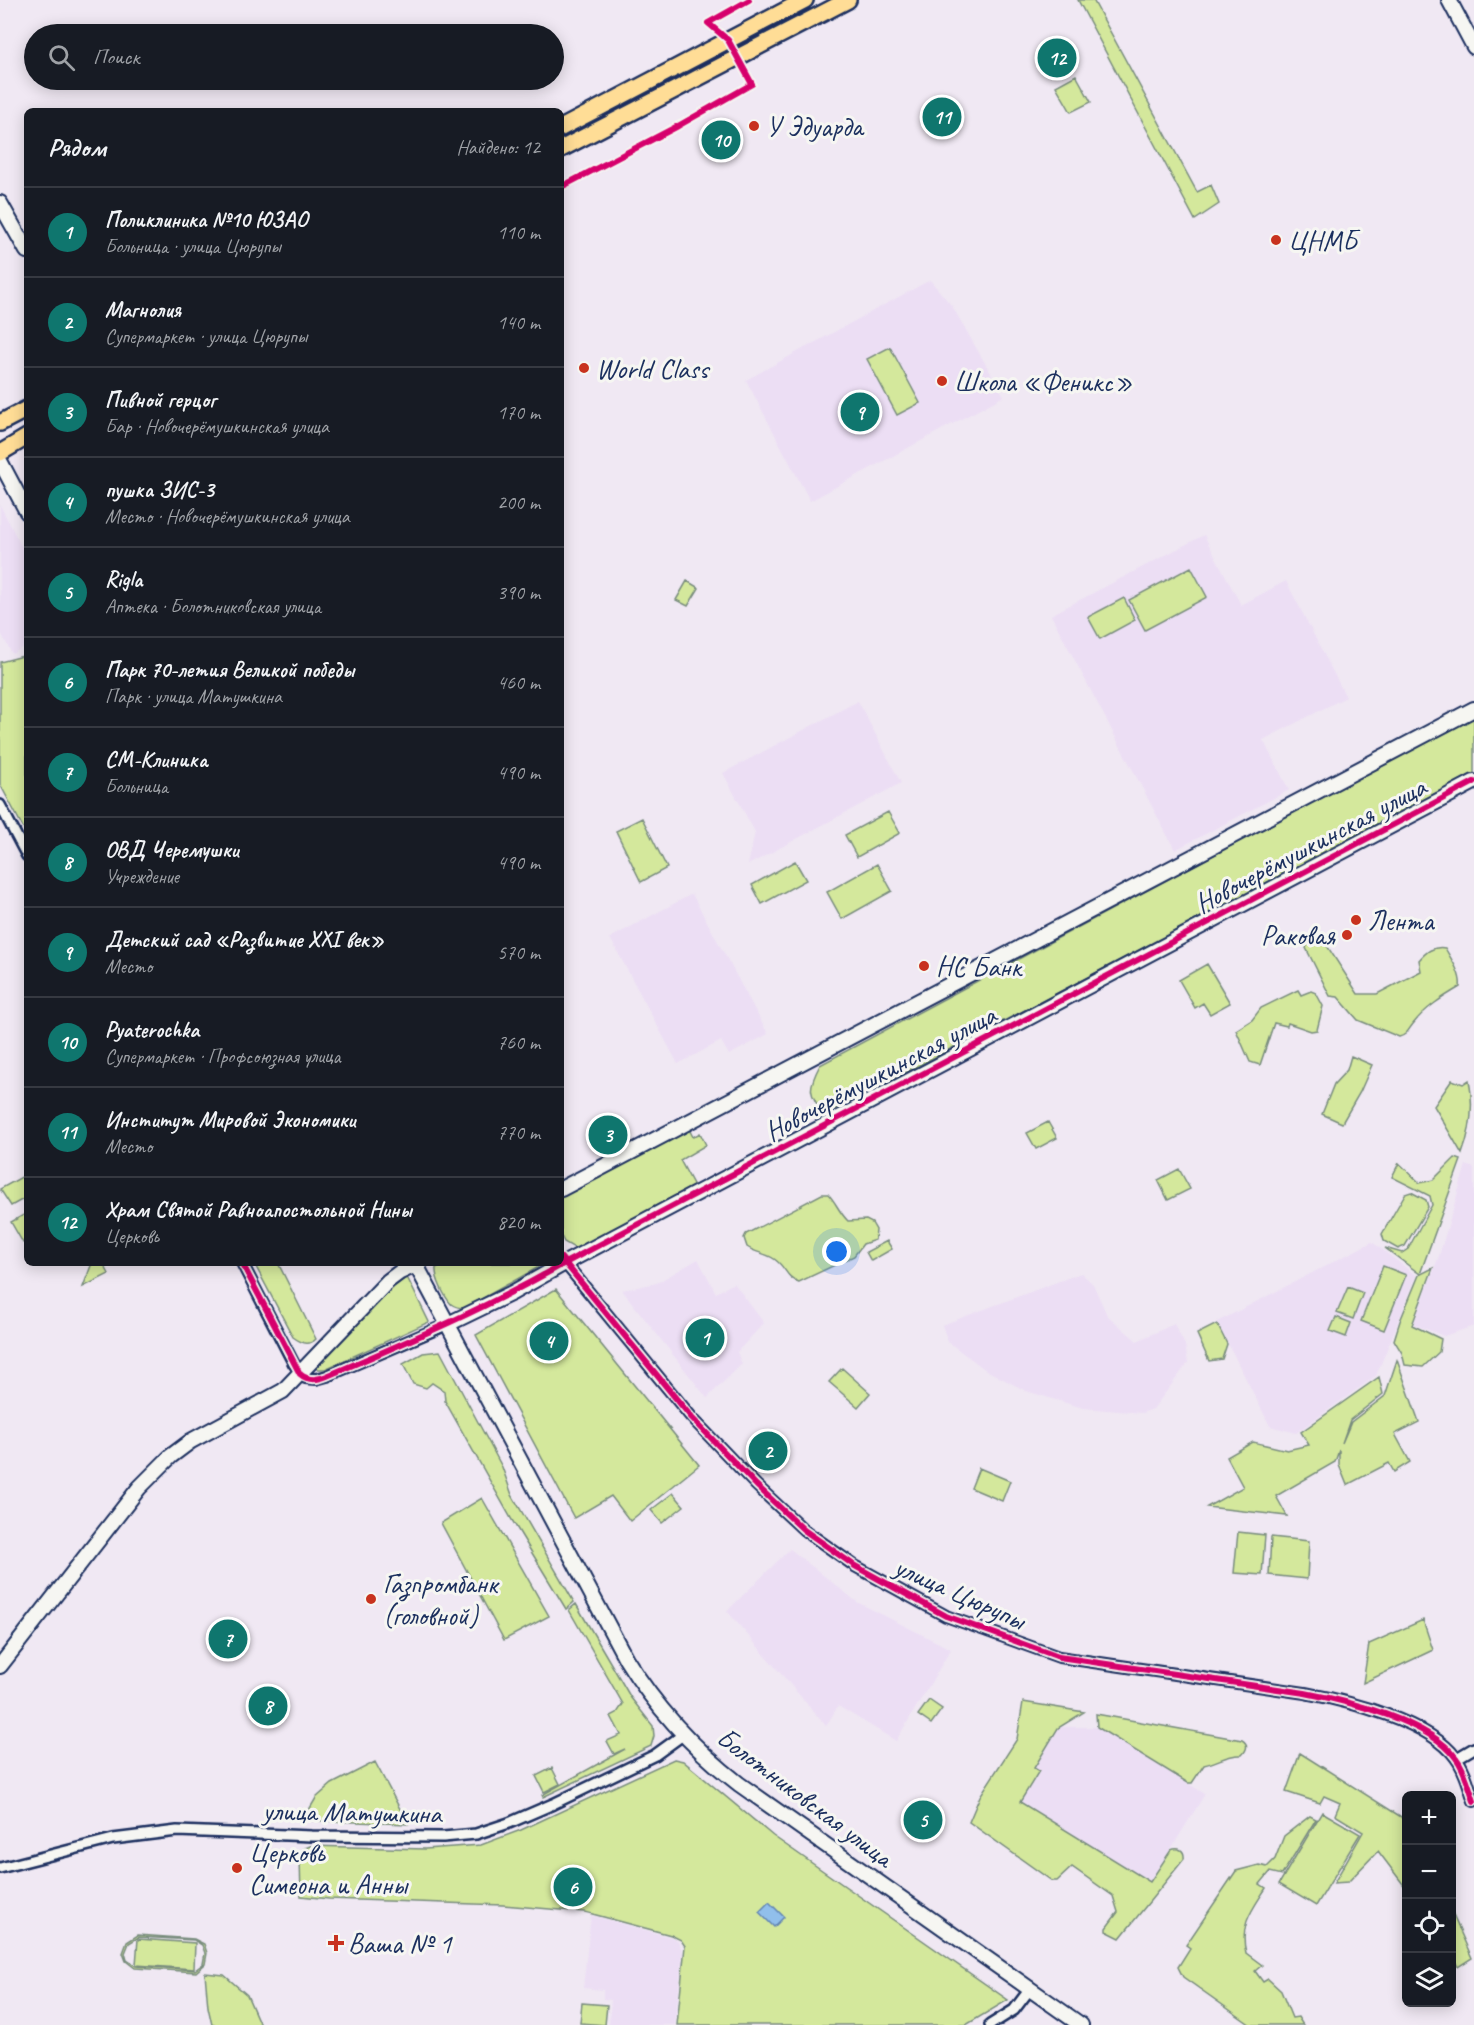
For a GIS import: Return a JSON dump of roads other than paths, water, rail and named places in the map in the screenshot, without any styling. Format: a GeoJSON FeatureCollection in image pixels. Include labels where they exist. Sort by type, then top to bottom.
{"type":"FeatureCollection","features":[{"type":"Feature","properties":{"kind":"main road"},"geometry":{"type":"LineString","coordinates":[[564,126],[805,0]]}},
{"type":"Feature","properties":{"kind":"main road"},"geometry":{"type":"LineString","coordinates":[[564,147],[848,0]]}},
{"type":"Feature","properties":{"kind":"main road"},"geometry":{"type":"LineString","coordinates":[[0,423],[24,411]]}},
{"type":"Feature","properties":{"kind":"main road"},"geometry":{"type":"LineString","coordinates":[[0,453],[24,439]]}},
{"type":"Feature","properties":{"kind":"street"},"geometry":{"type":"LineString","coordinates":[[1449,0],[1474,47]]}},
{"type":"Feature","properties":{"kind":"street"},"geometry":{"type":"LineString","coordinates":[[0,202],[24,246]]}},
{"type":"Feature","properties":{"kind":"street"},"geometry":{"type":"LineString","coordinates":[[0,461],[24,501]]}},
{"type":"Feature","properties":{"kind":"street","name":"Новочерёмушкинская улица"},"geometry":{"type":"LineString","coordinates":[[564,1187],[1474,709]]}},
{"type":"Feature","properties":{"kind":"street","name":"Новочерёмушкинская улица"},"geometry":{"type":"LineString","coordinates":[[564,1260],[1474,782]]}},
{"type":"Feature","properties":{"kind":"street"},"geometry":{"type":"LineString","coordinates":[[0,805],[24,850]]}},
{"type":"Feature","properties":{"kind":"street","name":"улица Цюрупы"},"geometry":{"type":"LineString","coordinates":[[564,1262],[692,1418],[749,1478],[804,1530],[855,1566],[946,1616],[1059,1657],[1333,1699],[1387,1715],[1414,1726],[1439,1741],[1457,1758]]}},
{"type":"Feature","properties":{"kind":"street"},"geometry":{"type":"LineString","coordinates":[[244,1266],[300,1374]]}},
{"type":"Feature","properties":{"kind":"street"},"geometry":{"type":"LineString","coordinates":[[0,1666],[139,1488],[171,1456],[191,1442],[283,1391],[388,1281],[414,1266]]}},
{"type":"Feature","properties":{"kind":"street","name":"Болотниковская улица"},"geometry":{"type":"LineString","coordinates":[[418,1266],[626,1659],[648,1693],[720,1770],[1081,2025]]}},
{"type":"Feature","properties":{"kind":"street","name":"Новочерёмушкинская улица"},"geometry":{"type":"LineString","coordinates":[[300,1374],[304,1378],[321,1379],[448,1324],[512,1293],[555,1266]]}},
{"type":"Feature","properties":{"kind":"street","name":"улица Матушкина"},"geometry":{"type":"LineString","coordinates":[[0,1868],[113,1839],[177,1831],[324,1836],[443,1837],[476,1834],[536,1811],[655,1755],[684,1734]]}},
{"type":"Feature","properties":{"kind":"street"},"geometry":{"type":"LineString","coordinates":[[1474,1748],[1457,1758],[1474,1801]]}},
{"type":"Feature","properties":{"kind":"street"},"geometry":{"type":"LineString","coordinates":[[990,2025],[1014,2010],[1030,1989]]}},
{"type":"Feature","properties":{"kind":"water"},"geometry":{"type":"Polygon","coordinates":[[[769,1902],[784,1917],[774,1927],[759,1912],[769,1902]]]}},
{"type":"Feature","properties":{"kind":"place","name":"Храм Святой Равноапостольной Нины"},"geometry":{"type":"Point","coordinates":[1057,58]}},
{"type":"Feature","properties":{"kind":"place","name":"Институт Мировой Экономики"},"geometry":{"type":"Point","coordinates":[942,117]}},
{"type":"Feature","properties":{"kind":"place","name":"У Эдуарда"},"geometry":{"type":"Point","coordinates":[754,126]}},
{"type":"Feature","properties":{"kind":"place","name":"Pyaterochka"},"geometry":{"type":"Point","coordinates":[721,140]}},
{"type":"Feature","properties":{"kind":"place","name":"ЦНМБ"},"geometry":{"type":"Point","coordinates":[1276,240]}},
{"type":"Feature","properties":{"kind":"place","name":"World Class"},"geometry":{"type":"Point","coordinates":[584,368]}},
{"type":"Feature","properties":{"kind":"place","name":"Школа «Феникс»"},"geometry":{"type":"Point","coordinates":[942,381]}},
{"type":"Feature","properties":{"kind":"place","name":"Детский сад «Развитие XXI век»"},"geometry":{"type":"Point","coordinates":[860,412]}},
{"type":"Feature","properties":{"kind":"place","name":"Лента"},"geometry":{"type":"Point","coordinates":[1356,920]}},
{"type":"Feature","properties":{"kind":"place","name":"Раковая"},"geometry":{"type":"Point","coordinates":[1347,935]}},
{"type":"Feature","properties":{"kind":"place","name":"НС Банк"},"geometry":{"type":"Point","coordinates":[924,966]}},
{"type":"Feature","properties":{"kind":"place","name":"Пивной герцог"},"geometry":{"type":"Point","coordinates":[608,1135]}},
{"type":"Feature","properties":{"kind":"place","name":"Поликлиника №10 ЮЗАО"},"geometry":{"type":"Point","coordinates":[705,1338]}},
{"type":"Feature","properties":{"kind":"place","name":"пушка ЗИС-3"},"geometry":{"type":"Point","coordinates":[549,1341]}},
{"type":"Feature","properties":{"kind":"place","name":"Магнолия"},"geometry":{"type":"Point","coordinates":[768,1451]}},
{"type":"Feature","properties":{"kind":"place","name":"Газпромбанк (головной)"},"geometry":{"type":"Point","coordinates":[371,1599]}},
{"type":"Feature","properties":{"kind":"place","name":"СМ-Клиника"},"geometry":{"type":"Point","coordinates":[228,1639]}},
{"type":"Feature","properties":{"kind":"place","name":"ОВД Черемушки"},"geometry":{"type":"Point","coordinates":[268,1706]}},
{"type":"Feature","properties":{"kind":"place","name":"Rigla"},"geometry":{"type":"Point","coordinates":[923,1820]}},
{"type":"Feature","properties":{"kind":"place","name":"Церковь Симеона и Анны"},"geometry":{"type":"Point","coordinates":[237,1868]}},
{"type":"Feature","properties":{"kind":"place","name":"Парк 70-летия Великой победы"},"geometry":{"type":"Point","coordinates":[573,1887]}},
{"type":"Feature","properties":{"kind":"place","name":"Ваша № 1"},"geometry":{"type":"Point","coordinates":[336,1943]}}]}
